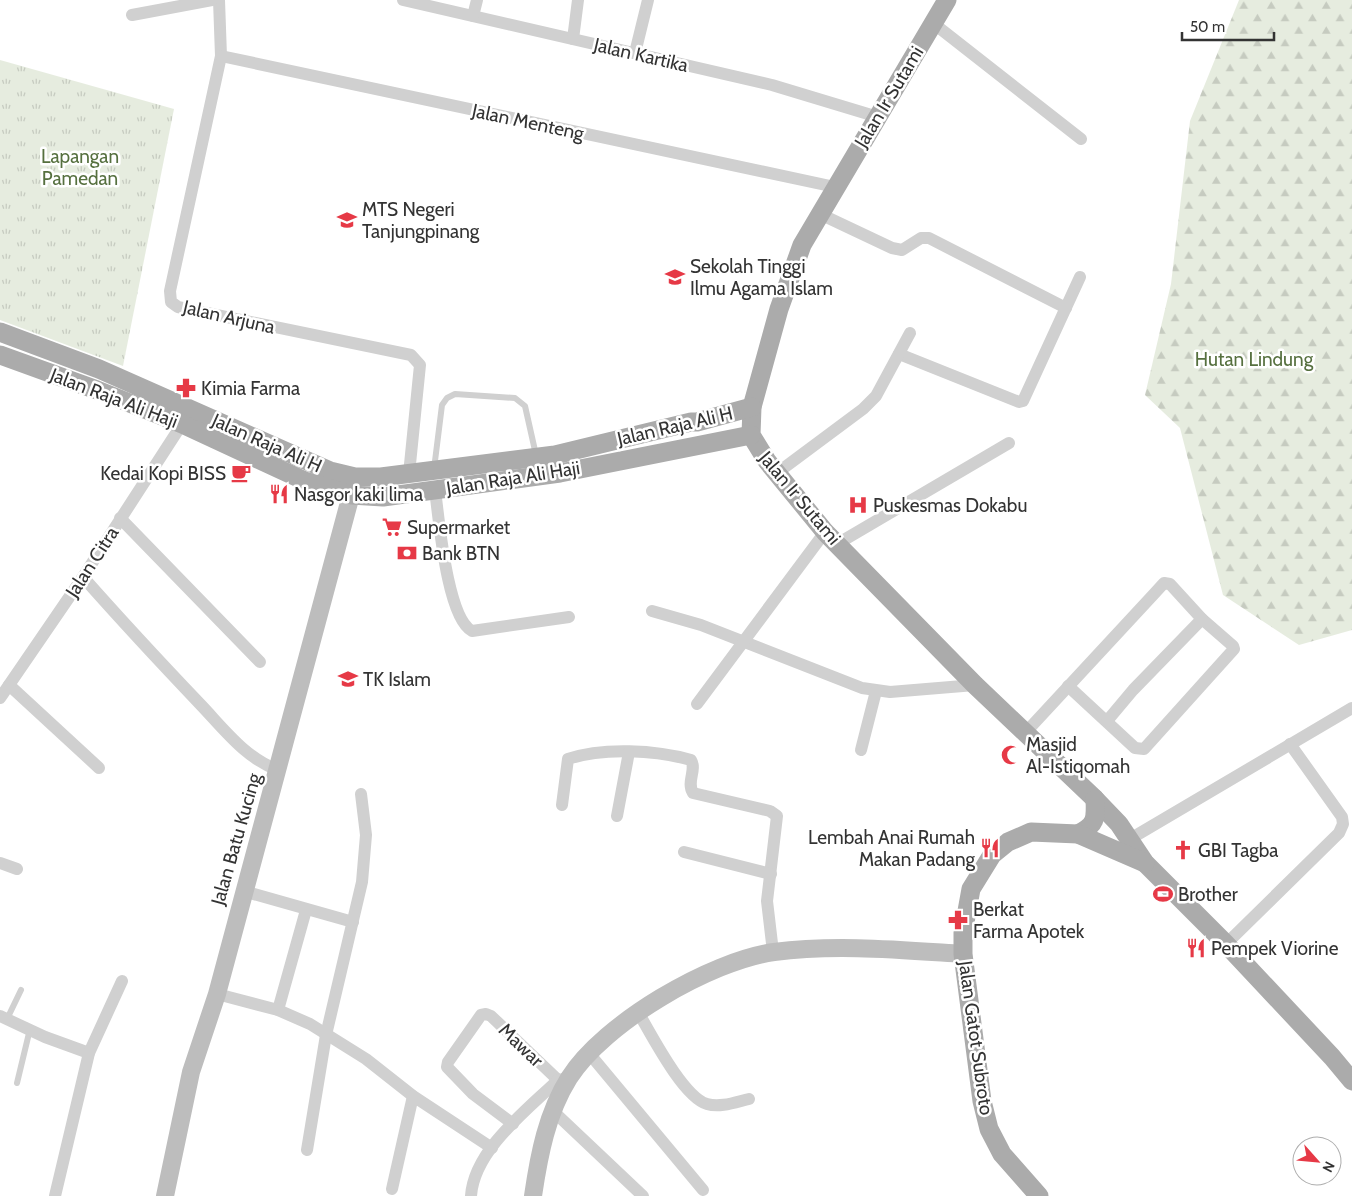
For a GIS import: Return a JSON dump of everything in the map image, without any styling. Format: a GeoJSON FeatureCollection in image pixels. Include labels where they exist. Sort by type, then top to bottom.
{"type":"FeatureCollection","features":[{"type":"Feature","properties":{"kind":"main road","name":"Jalan Ir Sutami"},"geometry":{"type":"LineString","coordinates":[[944,1],[933,23],[802,246],[779,309],[752,407],[751,435],[767,462],[831,538],[976,685],[1095,799],[1130,839],[1145,863]]}},
{"type":"Feature","properties":{"kind":"main road","name":"Jalan Raja Ali H"},"geometry":{"type":"LineString","coordinates":[[0,332],[99,369],[329,480],[409,474],[537,457],[698,422],[752,407]]}},
{"type":"Feature","properties":{"kind":"main road","name":"Jalan Raja Ali Haji"},"geometry":{"type":"LineString","coordinates":[[0,355],[97,390],[329,480],[351,494],[382,497],[560,473],[751,435]]}},
{"type":"Feature","properties":{"kind":"main road"},"geometry":{"type":"LineString","coordinates":[[1078,834],[1091,827],[1093,823],[1095,799]]}},
{"type":"Feature","properties":{"kind":"main road","name":"Jalan Gatot Subroto"},"geometry":{"type":"LineString","coordinates":[[1039,1196],[1002,1154],[989,1129],[982,1101],[963,954],[963,933],[972,889],[992,855],[1008,842],[1031,832],[1078,834],[1145,863]]}},
{"type":"Feature","properties":{"kind":"main road"},"geometry":{"type":"LineString","coordinates":[[1145,863],[1226,944],[1332,1057],[1352,1082]]}},
{"type":"Feature","properties":{"kind":"street"},"geometry":{"type":"LineString","coordinates":[[132,15],[212,0]]}},
{"type":"Feature","properties":{"kind":"street","name":"Jalan Arjuna"},"geometry":{"type":"LineString","coordinates":[[219,0],[221,56],[170,291],[172,302],[178,307],[411,355],[420,365],[409,474]]}},
{"type":"Feature","properties":{"kind":"street","name":"Jalan Kartika"},"geometry":{"type":"LineString","coordinates":[[403,0],[772,85],[878,117]]}},
{"type":"Feature","properties":{"kind":"street"},"geometry":{"type":"LineString","coordinates":[[473,16],[477,0]]}},
{"type":"Feature","properties":{"kind":"street"},"geometry":{"type":"LineString","coordinates":[[573,39],[578,0]]}},
{"type":"Feature","properties":{"kind":"street"},"geometry":{"type":"LineString","coordinates":[[635,53],[648,0]]}},
{"type":"Feature","properties":{"kind":"street"},"geometry":{"type":"LineString","coordinates":[[933,23],[1081,138]]}},
{"type":"Feature","properties":{"kind":"street","name":"Jalan Menteng"},"geometry":{"type":"LineString","coordinates":[[221,56],[835,187]]}},
{"type":"Feature","properties":{"kind":"street"},"geometry":{"type":"LineString","coordinates":[[820,214],[897,249],[902,250],[921,238],[929,238],[1066,308]]}},
{"type":"Feature","properties":{"kind":"street"},"geometry":{"type":"LineString","coordinates":[[899,354],[1018,402],[1025,397],[1080,277]]}},
{"type":"Feature","properties":{"kind":"street"},"geometry":{"type":"LineString","coordinates":[[777,473],[863,409],[876,396],[910,333]]}},
{"type":"Feature","properties":{"kind":"street","name":"Jalan Citra"},"geometry":{"type":"LineString","coordinates":[[0,698],[83,577],[182,424]]}},
{"type":"Feature","properties":{"kind":"street"},"geometry":{"type":"LineString","coordinates":[[697,704],[744,642],[831,538],[1009,443]]}},
{"type":"Feature","properties":{"kind":"street"},"geometry":{"type":"LineString","coordinates":[[435,490],[452,600],[464,627],[472,631],[569,617]]}},
{"type":"Feature","properties":{"kind":"street","name":"Jalan Batu Kucing"},"geometry":{"type":"LineString","coordinates":[[165,1196],[191,1072],[217,994],[243,891],[278,770],[351,494]]}},
{"type":"Feature","properties":{"kind":"street"},"geometry":{"type":"LineString","coordinates":[[120,518],[260,662]]}},
{"type":"Feature","properties":{"kind":"street"},"geometry":{"type":"LineString","coordinates":[[83,577],[144,646],[245,750],[266,766],[278,770]]}},
{"type":"Feature","properties":{"kind":"street"},"geometry":{"type":"LineString","coordinates":[[1026,732],[1068,686],[1164,583],[1170,584],[1202,619],[1233,646],[1234,649],[1144,749],[1135,748],[1068,686]]}},
{"type":"Feature","properties":{"kind":"street"},"geometry":{"type":"LineString","coordinates":[[652,611],[701,625],[837,679],[876,691],[976,685]]}},
{"type":"Feature","properties":{"kind":"street"},"geometry":{"type":"LineString","coordinates":[[1107,721],[1132,690],[1202,619]]}},
{"type":"Feature","properties":{"kind":"street"},"geometry":{"type":"LineString","coordinates":[[8,685],[99,768]]}},
{"type":"Feature","properties":{"kind":"street"},"geometry":{"type":"LineString","coordinates":[[861,750],[876,691]]}},
{"type":"Feature","properties":{"kind":"street"},"geometry":{"type":"LineString","coordinates":[[1130,839],[1352,708]]}},
{"type":"Feature","properties":{"kind":"street"},"geometry":{"type":"LineString","coordinates":[[1226,944],[1339,833],[1343,824],[1342,817],[1290,744]]}},
{"type":"Feature","properties":{"kind":"street"},"geometry":{"type":"LineString","coordinates":[[617,816],[629,752]]}},
{"type":"Feature","properties":{"kind":"street"},"geometry":{"type":"LineString","coordinates":[[562,805],[568,759],[582,754],[642,752],[691,760],[693,764],[690,788],[693,793],[770,811],[777,816],[767,901],[773,952]]}},
{"type":"Feature","properties":{"kind":"street"},"geometry":{"type":"LineString","coordinates":[[308,1150],[326,1035],[362,882],[366,835],[361,794]]}},
{"type":"Feature","properties":{"kind":"street"},"geometry":{"type":"LineString","coordinates":[[684,852],[771,874]]}},
{"type":"Feature","properties":{"kind":"street"},"geometry":{"type":"LineString","coordinates":[[0,863],[17,869]]}},
{"type":"Feature","properties":{"kind":"street"},"geometry":{"type":"LineString","coordinates":[[243,891],[353,922]]}},
{"type":"Feature","properties":{"kind":"street"},"geometry":{"type":"LineString","coordinates":[[278,1010],[306,910]]}},
{"type":"Feature","properties":{"kind":"street"},"geometry":{"type":"LineString","coordinates":[[471,1196],[472,1182],[492,1148],[513,1124],[564,1079],[588,1052],[638,1012],[718,968],[773,952],[817,949],[899,950],[963,954]]}},
{"type":"Feature","properties":{"kind":"street"},"geometry":{"type":"LineString","coordinates":[[55,1196],[89,1053],[122,981]]}},
{"type":"Feature","properties":{"kind":"street"},"geometry":{"type":"LineString","coordinates":[[217,994],[278,1010],[310,1024],[366,1059],[413,1096],[492,1148]]}},
{"type":"Feature","properties":{"kind":"street"},"geometry":{"type":"LineString","coordinates":[[638,1012],[676,1074],[698,1101],[718,1106],[749,1099]]}},
{"type":"Feature","properties":{"kind":"street","name":"Mawar"},"geometry":{"type":"LineString","coordinates":[[513,1124],[473,1094],[447,1067],[448,1062],[481,1015],[491,1016],[564,1079]]}},
{"type":"Feature","properties":{"kind":"street"},"geometry":{"type":"LineString","coordinates":[[4,1017],[89,1053]]}},
{"type":"Feature","properties":{"kind":"street"},"geometry":{"type":"LineString","coordinates":[[588,1052],[703,1190]]}},
{"type":"Feature","properties":{"kind":"street"},"geometry":{"type":"LineString","coordinates":[[533,1196],[543,1139],[564,1079]]}},
{"type":"Feature","properties":{"kind":"street"},"geometry":{"type":"LineString","coordinates":[[392,1189],[413,1096]]}},
{"type":"Feature","properties":{"kind":"street"},"geometry":{"type":"LineString","coordinates":[[552,1110],[643,1196]]}},
{"type":"Feature","properties":{"kind":"lane"},"geometry":{"type":"LineString","coordinates":[[434,470],[442,405],[447,398],[455,394],[515,398],[521,401],[525,406],[537,457]]}},
{"type":"Feature","properties":{"kind":"lane"},"geometry":{"type":"LineString","coordinates":[[4,1017],[21,990]]}},
{"type":"Feature","properties":{"kind":"lane"},"geometry":{"type":"LineString","coordinates":[[17,1083],[30,1029]]}},
{"type":"Feature","properties":{"kind":"green space","name":"Hutan Lindung"},"geometry":{"type":"Polygon","coordinates":[[[1239,0],[1352,0],[1352,630],[1299,645],[1223,595],[1180,428],[1145,395],[1171,284],[1190,121],[1239,0]]]}},
{"type":"Feature","properties":{"kind":"green space","name":"Lapangan Pamedan"},"geometry":{"type":"Polygon","coordinates":[[[0,60],[174,109],[123,366],[0,320],[0,60]]]}},
{"type":"Feature","properties":{"kind":"place","name":"MTS Negeri Tanjungpinang"},"geometry":{"type":"Point","coordinates":[347,220]}},
{"type":"Feature","properties":{"kind":"place","name":"Sekolah Tinggi Ilmu Agama Islam"},"geometry":{"type":"Point","coordinates":[675,277]}},
{"type":"Feature","properties":{"kind":"place","name":"Kimia Farma"},"geometry":{"type":"Point","coordinates":[186,388]}},
{"type":"Feature","properties":{"kind":"place","name":"Kedai Kopi BISS"},"geometry":{"type":"Point","coordinates":[241,473]}},
{"type":"Feature","properties":{"kind":"place","name":"Nasgor kaki lima"},"geometry":{"type":"Point","coordinates":[279,494]}},
{"type":"Feature","properties":{"kind":"place","name":"Puskesmas Dokabu"},"geometry":{"type":"Point","coordinates":[858,505]}},
{"type":"Feature","properties":{"kind":"place","name":"Supermarket"},"geometry":{"type":"Point","coordinates":[392,527]}},
{"type":"Feature","properties":{"kind":"place","name":"Bank BTN"},"geometry":{"type":"Point","coordinates":[407,553]}},
{"type":"Feature","properties":{"kind":"place","name":"TK Islam"},"geometry":{"type":"Point","coordinates":[348,679]}},
{"type":"Feature","properties":{"kind":"place","name":"Masjid Al-Istiqomah"},"geometry":{"type":"Point","coordinates":[1011,755]}},
{"type":"Feature","properties":{"kind":"place","name":"Lembah Anai Rumah Makan Padang"},"geometry":{"type":"Point","coordinates":[990,848]}},
{"type":"Feature","properties":{"kind":"place","name":"GBI Tagba"},"geometry":{"type":"Point","coordinates":[1183,850]}},
{"type":"Feature","properties":{"kind":"place","name":"Brother"},"geometry":{"type":"Point","coordinates":[1163,894]}},
{"type":"Feature","properties":{"kind":"place","name":"Berkat Farma Apotek"},"geometry":{"type":"Point","coordinates":[958,920]}},
{"type":"Feature","properties":{"kind":"place","name":"Pempek Viorine"},"geometry":{"type":"Point","coordinates":[1196,948]}}]}
